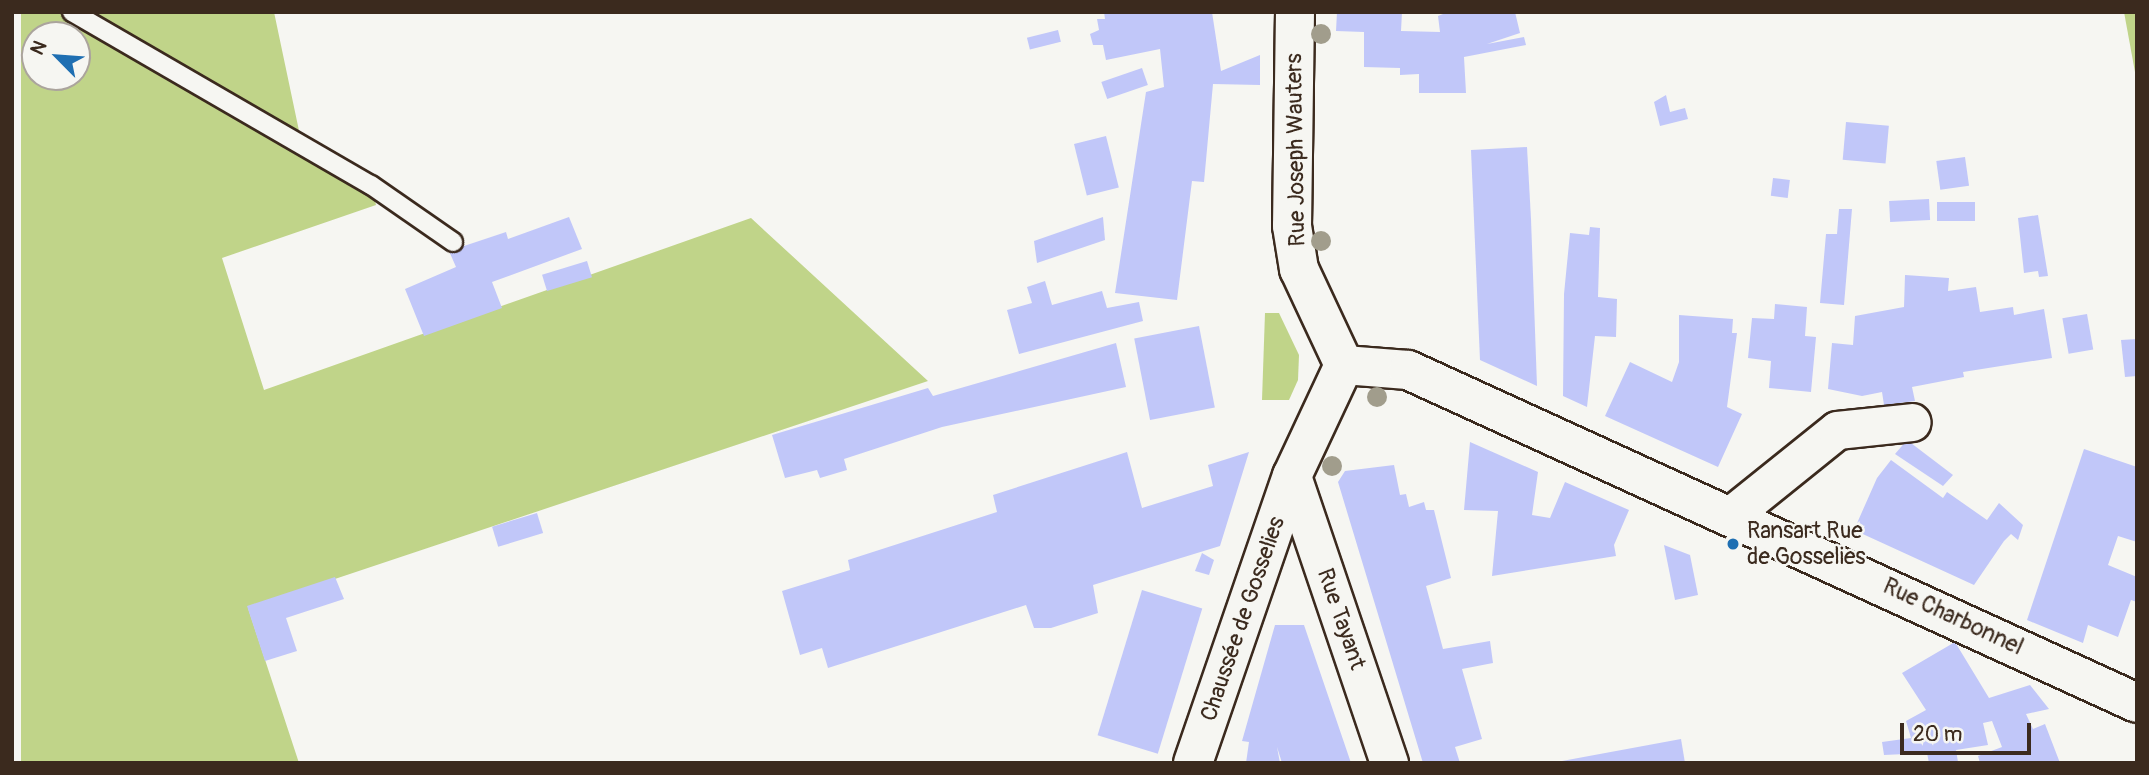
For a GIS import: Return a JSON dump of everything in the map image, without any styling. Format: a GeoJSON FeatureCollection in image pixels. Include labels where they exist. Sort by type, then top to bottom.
{"type":"FeatureCollection","features":[{"type":"Feature","properties":{"kind":"street","name":"Rue Joseph Wauters"},"geometry":{"type":"LineString","coordinates":[[1295,12],[1292,226],[1299,270],[1344,365]]}},
{"type":"Feature","properties":{"kind":"street"},"geometry":{"type":"LineString","coordinates":[[1292,476],[1344,365]]}},
{"type":"Feature","properties":{"kind":"street","name":"Rue Charbonnel"},"geometry":{"type":"LineString","coordinates":[[1344,365],[1408,370],[2137,703]]}},
{"type":"Feature","properties":{"kind":"street"},"geometry":{"type":"LineString","coordinates":[[1730,516],[1837,430],[1912,422]]}},
{"type":"Feature","properties":{"kind":"street","name":"Chaussée de Gosselies"},"geometry":{"type":"LineString","coordinates":[[1193,763],[1292,476]]}},
{"type":"Feature","properties":{"kind":"street","name":"Rue Tayant"},"geometry":{"type":"LineString","coordinates":[[1292,476],[1389,763]]}},
{"type":"Feature","properties":{"kind":"lane"},"geometry":{"type":"LineString","coordinates":[[72,12],[371,185],[453,242]]}},
{"type":"Feature","properties":{"kind":"green space"},"geometry":{"type":"Polygon","coordinates":[[[21,12],[274,12],[302,145],[371,185],[376,205],[222,258],[264,390],[751,218],[928,381],[248,608],[299,763],[21,763],[21,91],[91,91],[91,21],[21,21],[21,12]]]}},
{"type":"Feature","properties":{"kind":"green space"},"geometry":{"type":"Polygon","coordinates":[[[2124,12],[2137,12],[2137,83],[2124,12]]]}},
{"type":"Feature","properties":{"kind":"green space"},"geometry":{"type":"Polygon","coordinates":[[[1265,313],[1279,313],[1299,355],[1298,380],[1289,400],[1262,400],[1265,313]]]}},
{"type":"Feature","properties":{"kind":"building"},"geometry":{"type":"Polygon","coordinates":[[[1104,12],[1212,12],[1221,71],[1260,55],[1260,85],[1213,84],[1204,182],[1192,181],[1177,300],[1115,293],[1146,92],[1164,87],[1160,49],[1106,60],[1103,45],[1093,45],[1090,34],[1099,30],[1097,19],[1105,19],[1104,12]]]}},
{"type":"Feature","properties":{"kind":"building"},"geometry":{"type":"Polygon","coordinates":[[[1337,12],[1402,12],[1401,31],[1440,32],[1438,16],[1448,12],[1515,12],[1520,33],[1487,44],[1524,37],[1526,45],[1464,57],[1466,93],[1419,93],[1419,74],[1400,75],[1400,68],[1364,67],[1364,32],[1336,31],[1337,12]]]}},
{"type":"Feature","properties":{"kind":"building"},"geometry":{"type":"Polygon","coordinates":[[[1058,30],[1061,42],[1030,49],[1027,38],[1058,30]]]}},
{"type":"Feature","properties":{"kind":"building"},"geometry":{"type":"Polygon","coordinates":[[[1142,68],[1148,85],[1107,99],[1101,82],[1142,68]]]}},
{"type":"Feature","properties":{"kind":"building"},"geometry":{"type":"Polygon","coordinates":[[[1666,95],[1670,112],[1685,108],[1688,119],[1660,126],[1654,102],[1666,95]]]}},
{"type":"Feature","properties":{"kind":"building"},"geometry":{"type":"Polygon","coordinates":[[[1846,122],[1889,126],[1886,164],[1843,160],[1846,122]]]}},
{"type":"Feature","properties":{"kind":"building"},"geometry":{"type":"Polygon","coordinates":[[[1106,136],[1119,187],[1087,195],[1074,144],[1106,136]]]}},
{"type":"Feature","properties":{"kind":"building"},"geometry":{"type":"Polygon","coordinates":[[[1527,147],[1537,386],[1480,360],[1471,150],[1527,147]]]}},
{"type":"Feature","properties":{"kind":"building"},"geometry":{"type":"Polygon","coordinates":[[[1965,157],[1969,186],[1940,190],[1936,161],[1965,157]]]}},
{"type":"Feature","properties":{"kind":"building"},"geometry":{"type":"Polygon","coordinates":[[[1773,178],[1790,180],[1788,198],[1771,196],[1773,178]]]}},
{"type":"Feature","properties":{"kind":"building"},"geometry":{"type":"Polygon","coordinates":[[[1929,199],[1930,220],[1890,222],[1889,201],[1929,199]]]}},
{"type":"Feature","properties":{"kind":"building"},"geometry":{"type":"Polygon","coordinates":[[[1937,202],[1975,202],[1975,221],[1937,221],[1937,202]]]}},
{"type":"Feature","properties":{"kind":"building"},"geometry":{"type":"Polygon","coordinates":[[[1839,209],[1852,209],[1844,305],[1820,303],[1826,234],[1837,234],[1839,209]]]}},
{"type":"Feature","properties":{"kind":"building"},"geometry":{"type":"Polygon","coordinates":[[[2038,215],[2048,276],[2039,277],[2038,271],[2024,273],[2018,218],[2038,215]]]}},
{"type":"Feature","properties":{"kind":"building"},"geometry":{"type":"Polygon","coordinates":[[[569,217],[582,249],[492,282],[502,308],[424,336],[405,289],[456,267],[449,251],[506,232],[508,239],[569,217]]]}},
{"type":"Feature","properties":{"kind":"building"},"geometry":{"type":"Polygon","coordinates":[[[1103,217],[1105,240],[1037,263],[1034,241],[1103,217]]]}},
{"type":"Feature","properties":{"kind":"building"},"geometry":{"type":"Polygon","coordinates":[[[1590,227],[1600,228],[1598,297],[1617,299],[1616,337],[1595,336],[1587,407],[1563,396],[1564,294],[1570,233],[1589,235],[1590,227]]]}},
{"type":"Feature","properties":{"kind":"building"},"geometry":{"type":"Polygon","coordinates":[[[587,261],[592,277],[547,291],[542,275],[587,261]]]}},
{"type":"Feature","properties":{"kind":"building"},"geometry":{"type":"Polygon","coordinates":[[[1905,275],[1949,278],[1948,291],[1976,287],[1980,312],[2013,307],[2014,315],[2044,309],[2052,358],[1963,372],[1964,377],[1912,387],[1915,401],[1884,405],[1882,392],[1862,396],[1828,389],[1832,343],[1853,345],[1855,316],[1904,307],[1905,275]]]}},
{"type":"Feature","properties":{"kind":"building"},"geometry":{"type":"Polygon","coordinates":[[[1045,281],[1052,305],[1102,291],[1107,308],[1139,302],[1143,321],[1019,354],[1007,310],[1032,303],[1027,287],[1045,281]]]}},
{"type":"Feature","properties":{"kind":"building"},"geometry":{"type":"Polygon","coordinates":[[[1775,304],[1807,307],[1805,336],[1816,337],[1811,392],[1769,388],[1771,361],[1748,358],[1752,318],[1774,319],[1775,304]]]}},
{"type":"Feature","properties":{"kind":"building"},"geometry":{"type":"Polygon","coordinates":[[[2087,314],[2093,349],[2069,354],[2062,318],[2087,314]]]}},
{"type":"Feature","properties":{"kind":"building"},"geometry":{"type":"Polygon","coordinates":[[[1679,315],[1733,319],[1732,333],[1737,333],[1727,407],[1742,414],[1718,467],[1605,416],[1630,362],[1672,382],[1679,362],[1679,315]]]}},
{"type":"Feature","properties":{"kind":"building"},"geometry":{"type":"Polygon","coordinates":[[[1199,326],[1215,407],[1150,420],[1134,339],[1199,326]]]}},
{"type":"Feature","properties":{"kind":"building"},"geometry":{"type":"Polygon","coordinates":[[[2137,339],[2137,376],[2125,377],[2121,340],[2137,339]]]}},
{"type":"Feature","properties":{"kind":"building"},"geometry":{"type":"Polygon","coordinates":[[[1116,343],[1126,387],[942,427],[844,459],[847,470],[820,478],[817,470],[785,478],[772,435],[928,388],[933,396],[1116,343]]]}},
{"type":"Feature","properties":{"kind":"building"},"geometry":{"type":"Polygon","coordinates":[[[1907,440],[1953,475],[1943,486],[1895,454],[1907,440]]]}},
{"type":"Feature","properties":{"kind":"building"},"geometry":{"type":"Polygon","coordinates":[[[1470,442],[1538,472],[1532,515],[1550,518],[1565,482],[1629,510],[1614,545],[1616,556],[1492,576],[1498,511],[1464,510],[1470,442]]]}},
{"type":"Feature","properties":{"kind":"building"},"geometry":{"type":"Polygon","coordinates":[[[2084,449],[2137,467],[2137,542],[2118,536],[2108,565],[2137,577],[2137,602],[2131,600],[2118,637],[2088,625],[2083,643],[2027,620],[2084,449]]]}},
{"type":"Feature","properties":{"kind":"building"},"geometry":{"type":"Polygon","coordinates":[[[1127,452],[1142,508],[1213,486],[1208,465],[1249,452],[1220,546],[1093,585],[1098,613],[1051,628],[1034,628],[1026,605],[828,668],[822,648],[800,655],[782,591],[850,570],[848,560],[997,512],[993,495],[1127,452]]]}},
{"type":"Feature","properties":{"kind":"building"},"geometry":{"type":"Polygon","coordinates":[[[1891,460],[1943,498],[1947,492],[1987,520],[1999,503],[2023,525],[2018,540],[2011,534],[2004,541],[1974,585],[1854,530],[1877,478],[1891,460]]]}},
{"type":"Feature","properties":{"kind":"building"},"geometry":{"type":"Polygon","coordinates":[[[1394,465],[1400,495],[1406,494],[1409,507],[1424,502],[1426,510],[1434,510],[1451,578],[1426,586],[1443,649],[1490,641],[1493,663],[1462,669],[1482,739],[1455,747],[1460,763],[1423,763],[1338,482],[1345,471],[1394,465]]]}},
{"type":"Feature","properties":{"kind":"building"},"geometry":{"type":"Polygon","coordinates":[[[537,513],[543,533],[498,547],[492,527],[537,513]]]}},
{"type":"Feature","properties":{"kind":"building"},"geometry":{"type":"Polygon","coordinates":[[[1664,545],[1690,555],[1698,595],[1675,600],[1664,545]]]}},
{"type":"Feature","properties":{"kind":"building"},"geometry":{"type":"Polygon","coordinates":[[[1202,553],[1214,560],[1209,575],[1195,571],[1202,553]]]}},
{"type":"Feature","properties":{"kind":"building"},"geometry":{"type":"Polygon","coordinates":[[[335,577],[344,599],[286,618],[297,651],[265,661],[247,606],[335,577]]]}},
{"type":"Feature","properties":{"kind":"building"},"geometry":{"type":"Polygon","coordinates":[[[1142,590],[1202,608],[1158,754],[1098,735],[1142,590]]]}},
{"type":"Feature","properties":{"kind":"building"},"geometry":{"type":"Polygon","coordinates":[[[1275,625],[1304,625],[1351,763],[1282,763],[1277,747],[1280,763],[1246,763],[1249,742],[1242,741],[1275,625]]]}},
{"type":"Feature","properties":{"kind":"building"},"geometry":{"type":"Polygon","coordinates":[[[1955,642],[1989,698],[2030,685],[2049,709],[2026,714],[2033,729],[2045,724],[2060,763],[1980,763],[1978,756],[2002,747],[1992,721],[1983,723],[1988,745],[1956,750],[1958,762],[1929,763],[1927,753],[1884,755],[1882,742],[1911,738],[1906,721],[1926,710],[1902,673],[1955,642]]]}},
{"type":"Feature","properties":{"kind":"building"},"geometry":{"type":"Polygon","coordinates":[[[1681,739],[1685,763],[1562,763],[1562,761],[1681,739]]]}},
{"type":"Feature","properties":{"kind":"place","name":"Ransart Rue de Gosselies"},"geometry":{"type":"Point","coordinates":[1733,544]}}]}
